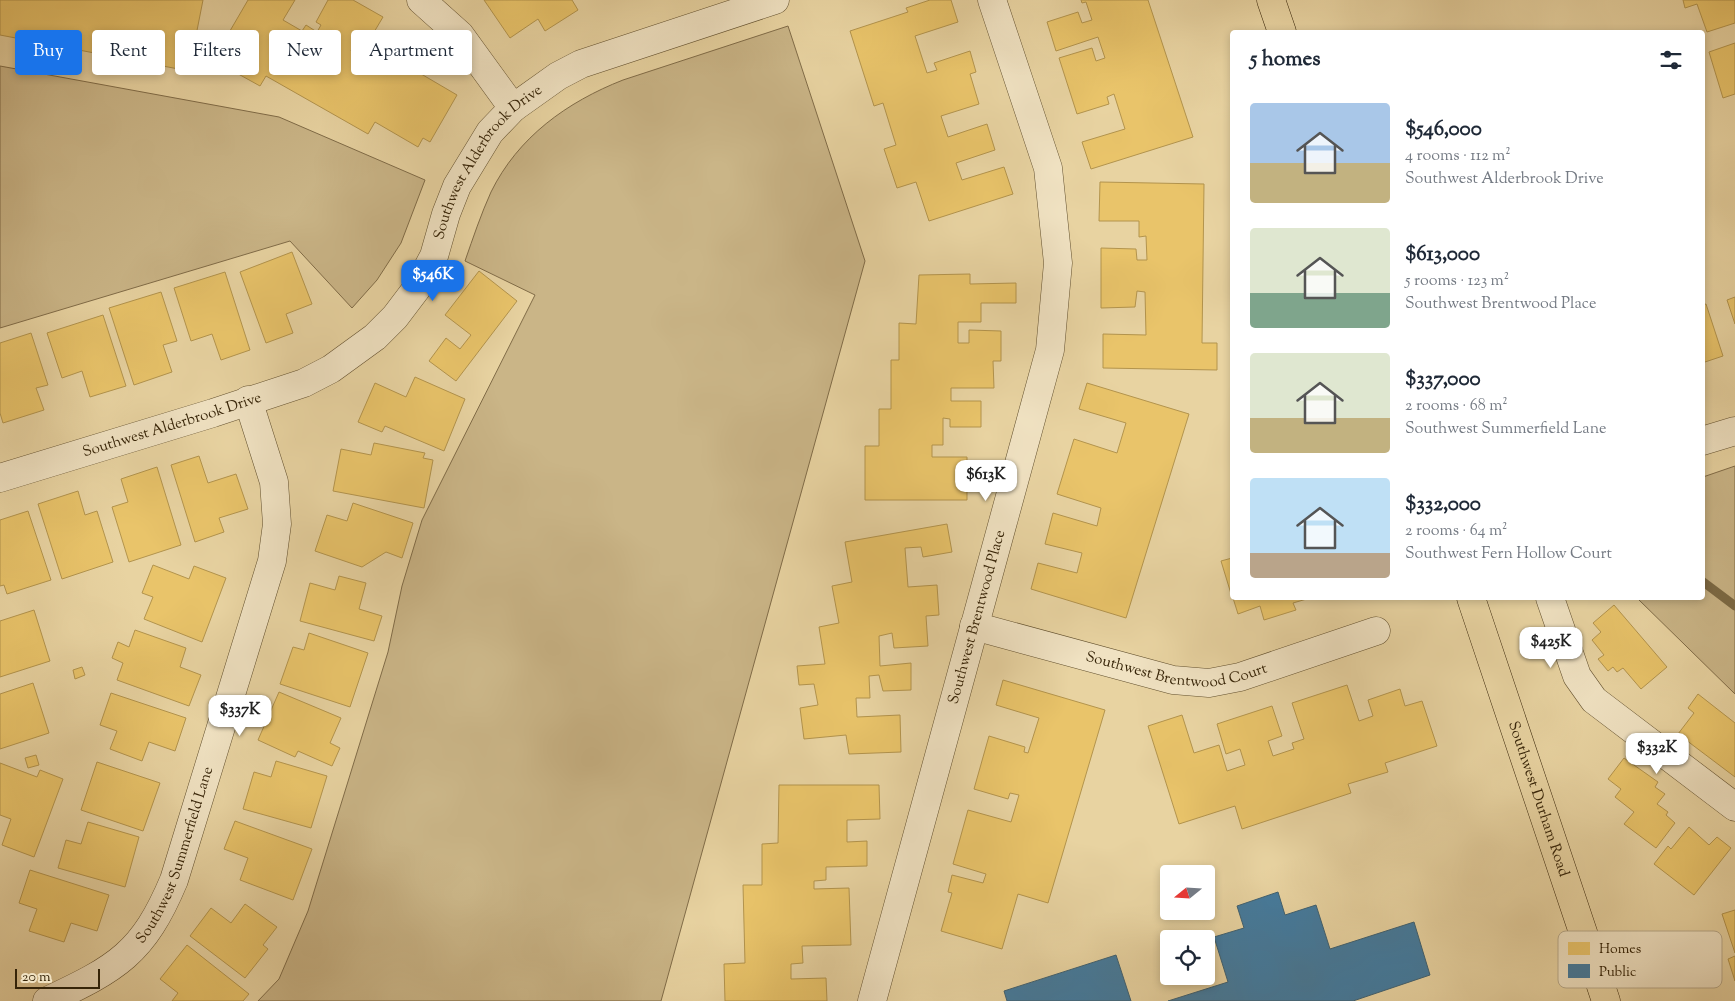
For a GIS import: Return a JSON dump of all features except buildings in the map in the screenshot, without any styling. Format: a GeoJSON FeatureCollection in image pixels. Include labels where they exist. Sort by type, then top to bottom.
{"type":"FeatureCollection","features":[{"type":"Feature","properties":{"kind":"main road"},"geometry":{"type":"LineString","coordinates":[[1271,0],[1281,30]]}},
{"type":"Feature","properties":{"kind":"main road","name":"Southwest Durham Road"},"geometry":{"type":"LineString","coordinates":[[1472,600],[1583,931]]}},
{"type":"Feature","properties":{"kind":"main road","name":"Southwest Durham Road"},"geometry":{"type":"LineString","coordinates":[[1602,988],[1606,1001]]}},
{"type":"Feature","properties":{"kind":"street"},"geometry":{"type":"LineString","coordinates":[[421,0],[460,35],[513,108]]}},
{"type":"Feature","properties":{"kind":"street","name":"Southwest Alderbrook Drive"},"geometry":{"type":"LineString","coordinates":[[0,478],[213,413],[304,383],[331,369],[375,338],[418,288],[434,256],[446,214],[470,162],[490,132],[513,108],[558,76],[581,64],[775,0]]}},
{"type":"Feature","properties":{"kind":"street","name":"Southwest Brentwood Place"},"geometry":{"type":"LineString","coordinates":[[872,1001],[1050,350],[1058,263],[1048,168],[992,0]]}},
{"type":"Feature","properties":{"kind":"street","name":"Southwest Summerfield Lane"},"geometry":{"type":"LineString","coordinates":[[48,1001],[118,964],[142,940],[160,914],[174,880],[272,561],[277,524],[274,482],[248,400]]}},
{"type":"Feature","properties":{"kind":"street"},"geometry":{"type":"LineString","coordinates":[[1705,440],[1735,431]]}},
{"type":"Feature","properties":{"kind":"street"},"geometry":{"type":"LineString","coordinates":[[1551,600],[1577,676],[1594,700],[1735,807]]}},
{"type":"Feature","properties":{"kind":"street","name":"Southwest Brentwood Court"},"geometry":{"type":"LineString","coordinates":[[974,626],[1173,680],[1209,683],[1240,677],[1376,631]]}},
{"type":"Feature","properties":{"kind":"shaded area"},"geometry":{"type":"Polygon","coordinates":[[[788,26],[865,261],[661,1001],[258,1001],[279,979],[308,911],[388,652],[402,586],[422,520],[535,295],[465,261],[491,192],[515,154],[530,138],[546,124],[583,99],[623,80],[788,26]]]}},
{"type":"Feature","properties":{"kind":"shaded area"},"geometry":{"type":"Polygon","coordinates":[[[0,66],[15,69],[15,75],[49,75],[279,117],[425,180],[401,243],[377,280],[352,308],[290,241],[0,328],[0,66]]]}},
{"type":"Feature","properties":{"kind":"shaded area"},"geometry":{"type":"Polygon","coordinates":[[[1735,466],[1735,694],[1639,600],[1705,600],[1705,476],[1735,466]]]}},
{"type":"Feature","properties":{"kind":"waterway"},"geometry":{"type":"LineString","coordinates":[[1705,583],[1735,606]]}}]}
